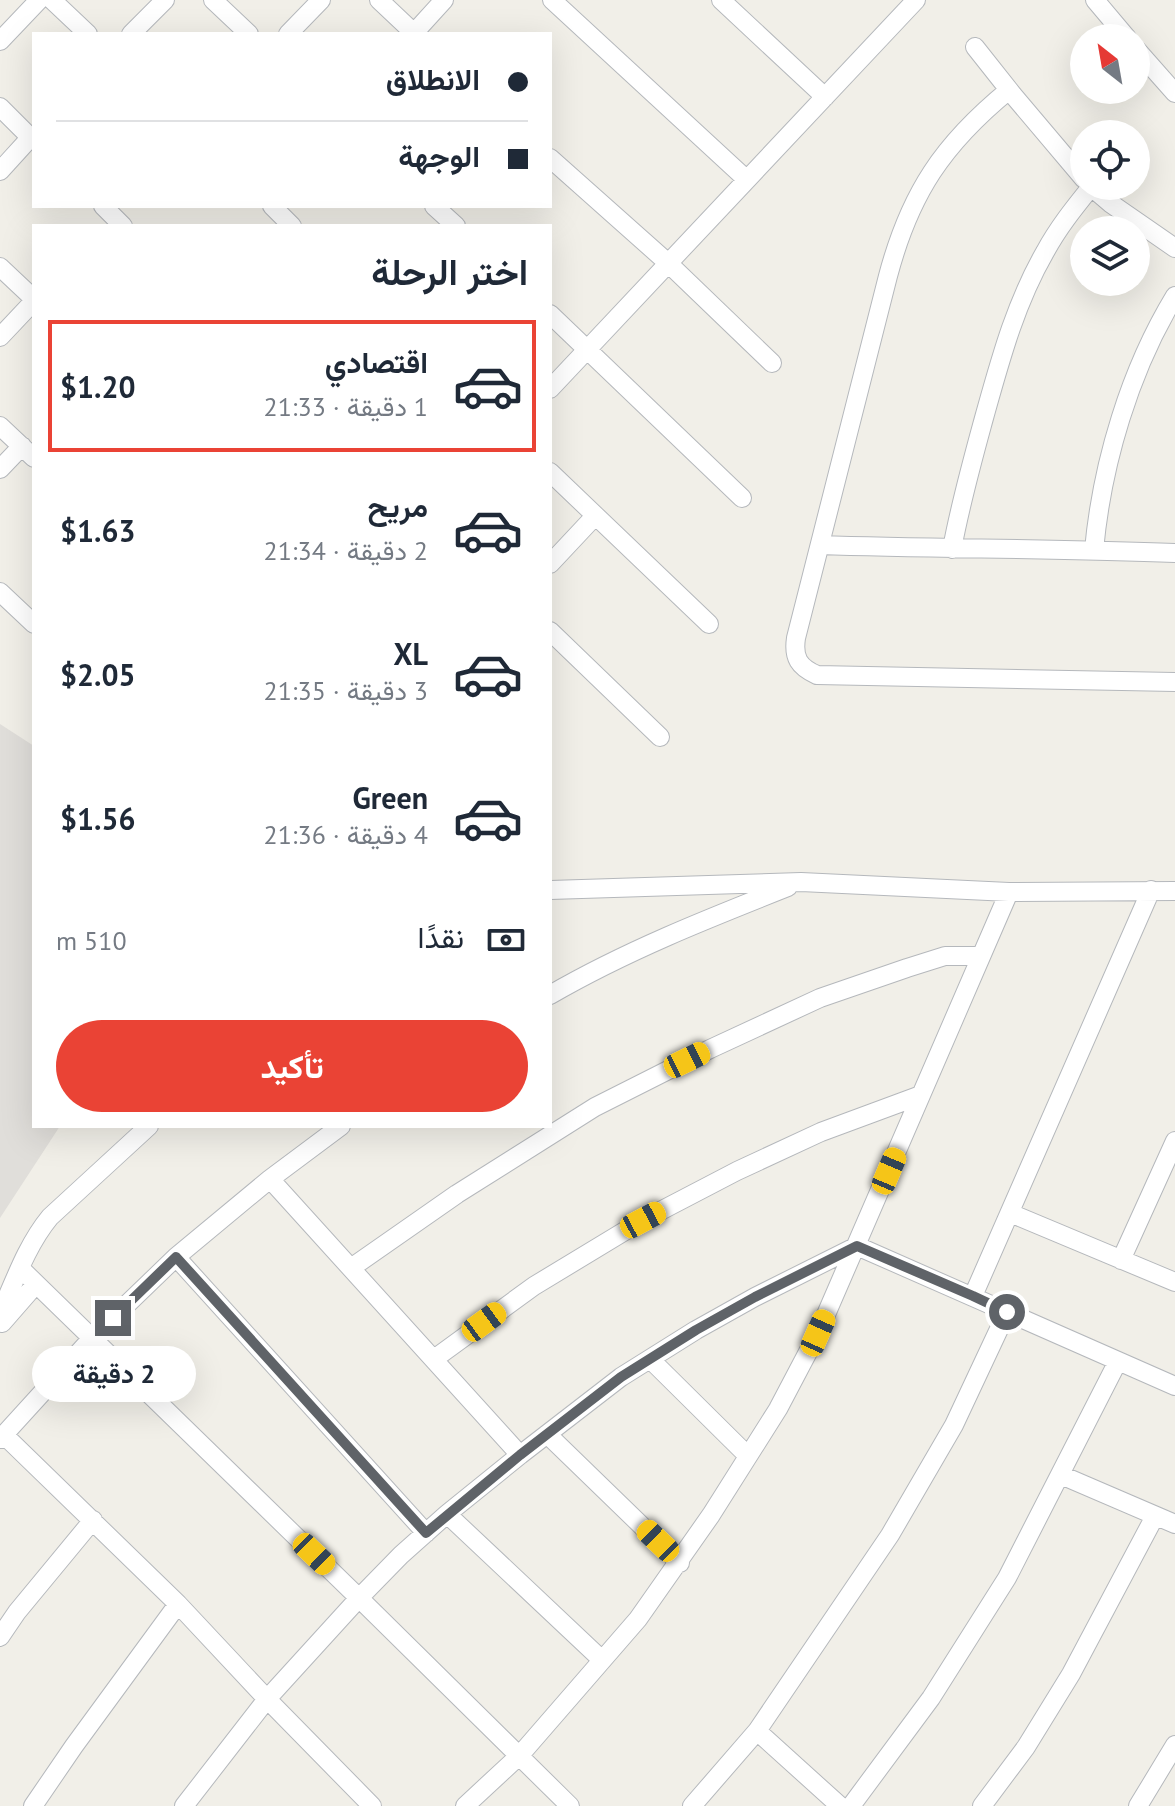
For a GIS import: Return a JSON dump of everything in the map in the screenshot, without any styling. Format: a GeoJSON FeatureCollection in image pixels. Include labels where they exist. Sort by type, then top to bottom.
{"type":"FeatureCollection","features":[{"type":"Feature","properties":{"kind":"street"},"geometry":{"type":"LineString","coordinates":[[0,41],[39,0]]}},
{"type":"Feature","properties":{"kind":"street"},"geometry":{"type":"LineString","coordinates":[[52,0],[86,32]]}},
{"type":"Feature","properties":{"kind":"street"},"geometry":{"type":"LineString","coordinates":[[133,32],[165,0]]}},
{"type":"Feature","properties":{"kind":"street"},"geometry":{"type":"LineString","coordinates":[[213,0],[247,32]]}},
{"type":"Feature","properties":{"kind":"street"},"geometry":{"type":"LineString","coordinates":[[290,32],[321,0]]}},
{"type":"Feature","properties":{"kind":"street"},"geometry":{"type":"LineString","coordinates":[[379,0],[412,32]]}},
{"type":"Feature","properties":{"kind":"street"},"geometry":{"type":"LineString","coordinates":[[416,32],[444,0]]}},
{"type":"Feature","properties":{"kind":"street"},"geometry":{"type":"LineString","coordinates":[[552,0],[746,179]]}},
{"type":"Feature","properties":{"kind":"street"},"geometry":{"type":"LineString","coordinates":[[721,0],[825,97]]}},
{"type":"Feature","properties":{"kind":"street"},"geometry":{"type":"LineString","coordinates":[[1095,0],[1115,24]]}},
{"type":"Feature","properties":{"kind":"street"},"geometry":{"type":"LineString","coordinates":[[552,387],[825,97],[906,3]]}},
{"type":"Feature","properties":{"kind":"street"},"geometry":{"type":"LineString","coordinates":[[975,47],[1070,163]]}},
{"type":"Feature","properties":{"kind":"street"},"geometry":{"type":"LineString","coordinates":[[1150,65],[1175,93]]}},
{"type":"Feature","properties":{"kind":"street"},"geometry":{"type":"LineString","coordinates":[[1009,90],[976,119],[940,159],[905,223],[892,262],[794,647],[795,656],[800,665],[817,675],[1175,682]]}},
{"type":"Feature","properties":{"kind":"street"},"geometry":{"type":"LineString","coordinates":[[0,107],[32,139],[0,171]]}},
{"type":"Feature","properties":{"kind":"street"},"geometry":{"type":"LineString","coordinates":[[552,160],[668,263],[772,363]]}},
{"type":"Feature","properties":{"kind":"street"},"geometry":{"type":"LineString","coordinates":[[952,549],[958,513],[1017,310],[1045,252],[1077,200]]}},
{"type":"Feature","properties":{"kind":"street"},"geometry":{"type":"LineString","coordinates":[[1107,200],[1175,248]]}},
{"type":"Feature","properties":{"kind":"street"},"geometry":{"type":"LineString","coordinates":[[274,208],[290,224]]}},
{"type":"Feature","properties":{"kind":"street"},"geometry":{"type":"LineString","coordinates":[[436,208],[454,224]]}},
{"type":"Feature","properties":{"kind":"street"},"geometry":{"type":"LineString","coordinates":[[0,267],[32,298]]}},
{"type":"Feature","properties":{"kind":"street"},"geometry":{"type":"LineString","coordinates":[[1094,550],[1102,489],[1119,426],[1151,340],[1175,296]]}},
{"type":"Feature","properties":{"kind":"street"},"geometry":{"type":"LineString","coordinates":[[0,337],[32,302]]}},
{"type":"Feature","properties":{"kind":"street"},"geometry":{"type":"LineString","coordinates":[[552,316],[742,498]]}},
{"type":"Feature","properties":{"kind":"street"},"geometry":{"type":"LineString","coordinates":[[0,426],[28,452],[0,469]]}},
{"type":"Feature","properties":{"kind":"street"},"geometry":{"type":"LineString","coordinates":[[552,474],[709,624]]}},
{"type":"Feature","properties":{"kind":"street"},"geometry":{"type":"LineString","coordinates":[[552,562],[595,516]]}},
{"type":"Feature","properties":{"kind":"street"},"geometry":{"type":"LineString","coordinates":[[820,545],[1175,553]]}},
{"type":"Feature","properties":{"kind":"street"},"geometry":{"type":"LineString","coordinates":[[0,592],[32,622]]}},
{"type":"Feature","properties":{"kind":"street"},"geometry":{"type":"LineString","coordinates":[[552,633],[660,737]]}},
{"type":"Feature","properties":{"kind":"street"},"geometry":{"type":"LineString","coordinates":[[552,994],[681,929],[801,882]]}},
{"type":"Feature","properties":{"kind":"street"},"geometry":{"type":"LineString","coordinates":[[552,890],[801,882],[1009,892],[1175,891]]}},
{"type":"Feature","properties":{"kind":"street"},"geometry":{"type":"LineString","coordinates":[[973,1296],[1151,890]]}},
{"type":"Feature","properties":{"kind":"street"},"geometry":{"type":"LineString","coordinates":[[465,1806],[520,1755],[638,1619],[680,1563],[778,1409],[818,1333],[857,1246],[1009,892]]}},
{"type":"Feature","properties":{"kind":"street"},"geometry":{"type":"LineString","coordinates":[[351,1268],[457,1194],[595,1107],[710,1049],[820,998],[907,968],[945,956],[981,956]]}},
{"type":"Feature","properties":{"kind":"street"},"geometry":{"type":"LineString","coordinates":[[434,1359],[534,1286],[643,1220],[821,1132],[921,1095]]}},
{"type":"Feature","properties":{"kind":"street"},"geometry":{"type":"LineString","coordinates":[[0,1314],[34,1237],[50,1217],[147,1128]]}},
{"type":"Feature","properties":{"kind":"street"},"geometry":{"type":"LineString","coordinates":[[338,1128],[270,1179],[176,1257],[92,1338],[2,1437],[93,1520],[178,1604],[372,1806]]}},
{"type":"Feature","properties":{"kind":"street"},"geometry":{"type":"LineString","coordinates":[[1121,1260],[1175,1141]]}},
{"type":"Feature","properties":{"kind":"street"},"geometry":{"type":"LineString","coordinates":[[270,1179],[520,1455]]}},
{"type":"Feature","properties":{"kind":"street"},"geometry":{"type":"LineString","coordinates":[[1010,1213],[1175,1282]]}},
{"type":"Feature","properties":{"kind":"street"},"geometry":{"type":"LineString","coordinates":[[184,1806],[267,1699],[359,1598],[447,1514],[621,1377],[755,1297],[857,1246],[1175,1386]]}},
{"type":"Feature","properties":{"kind":"street"},"geometry":{"type":"LineString","coordinates":[[176,1257],[426,1533]]}},
{"type":"Feature","properties":{"kind":"street"},"geometry":{"type":"LineString","coordinates":[[20,1268],[570,1806]]}},
{"type":"Feature","properties":{"kind":"street"},"geometry":{"type":"LineString","coordinates":[[0,1325],[36,1284]]}},
{"type":"Feature","properties":{"kind":"street"},"geometry":{"type":"LineString","coordinates":[[692,1806],[757,1731],[890,1535],[954,1425],[1007,1312]]}},
{"type":"Feature","properties":{"kind":"street"},"geometry":{"type":"LineString","coordinates":[[650,1359],[748,1456]]}},
{"type":"Feature","properties":{"kind":"street"},"geometry":{"type":"LineString","coordinates":[[851,1806],[931,1698],[1007,1578],[1118,1361]]}},
{"type":"Feature","properties":{"kind":"street"},"geometry":{"type":"LineString","coordinates":[[547,1434],[680,1563]]}},
{"type":"Feature","properties":{"kind":"street"},"geometry":{"type":"LineString","coordinates":[[1061,1475],[1175,1524]]}},
{"type":"Feature","properties":{"kind":"street"},"geometry":{"type":"LineString","coordinates":[[447,1514],[602,1660]]}},
{"type":"Feature","properties":{"kind":"street"},"geometry":{"type":"LineString","coordinates":[[982,1806],[1026,1747],[1071,1674],[1155,1516]]}},
{"type":"Feature","properties":{"kind":"street"},"geometry":{"type":"LineString","coordinates":[[0,1637],[93,1520]]}},
{"type":"Feature","properties":{"kind":"street"},"geometry":{"type":"LineString","coordinates":[[33,1806],[178,1604]]}},
{"type":"Feature","properties":{"kind":"street"},"geometry":{"type":"LineString","coordinates":[[757,1731],[840,1806]]}},
{"type":"Feature","properties":{"kind":"street"},"geometry":{"type":"LineString","coordinates":[[1138,1806],[1175,1745]]}},
{"type":"Feature","properties":{"kind":"shaded area"},"geometry":{"type":"Polygon","coordinates":[[[0,724],[32,745],[32,1128],[59,1128],[0,1218],[0,724]]]}},
{"type":"Feature","properties":{"kind":"route"},"geometry":{"type":"LineString","coordinates":[[113,1318],[176,1257],[426,1533],[621,1377],[755,1297],[857,1246],[1007,1312]]}}]}
